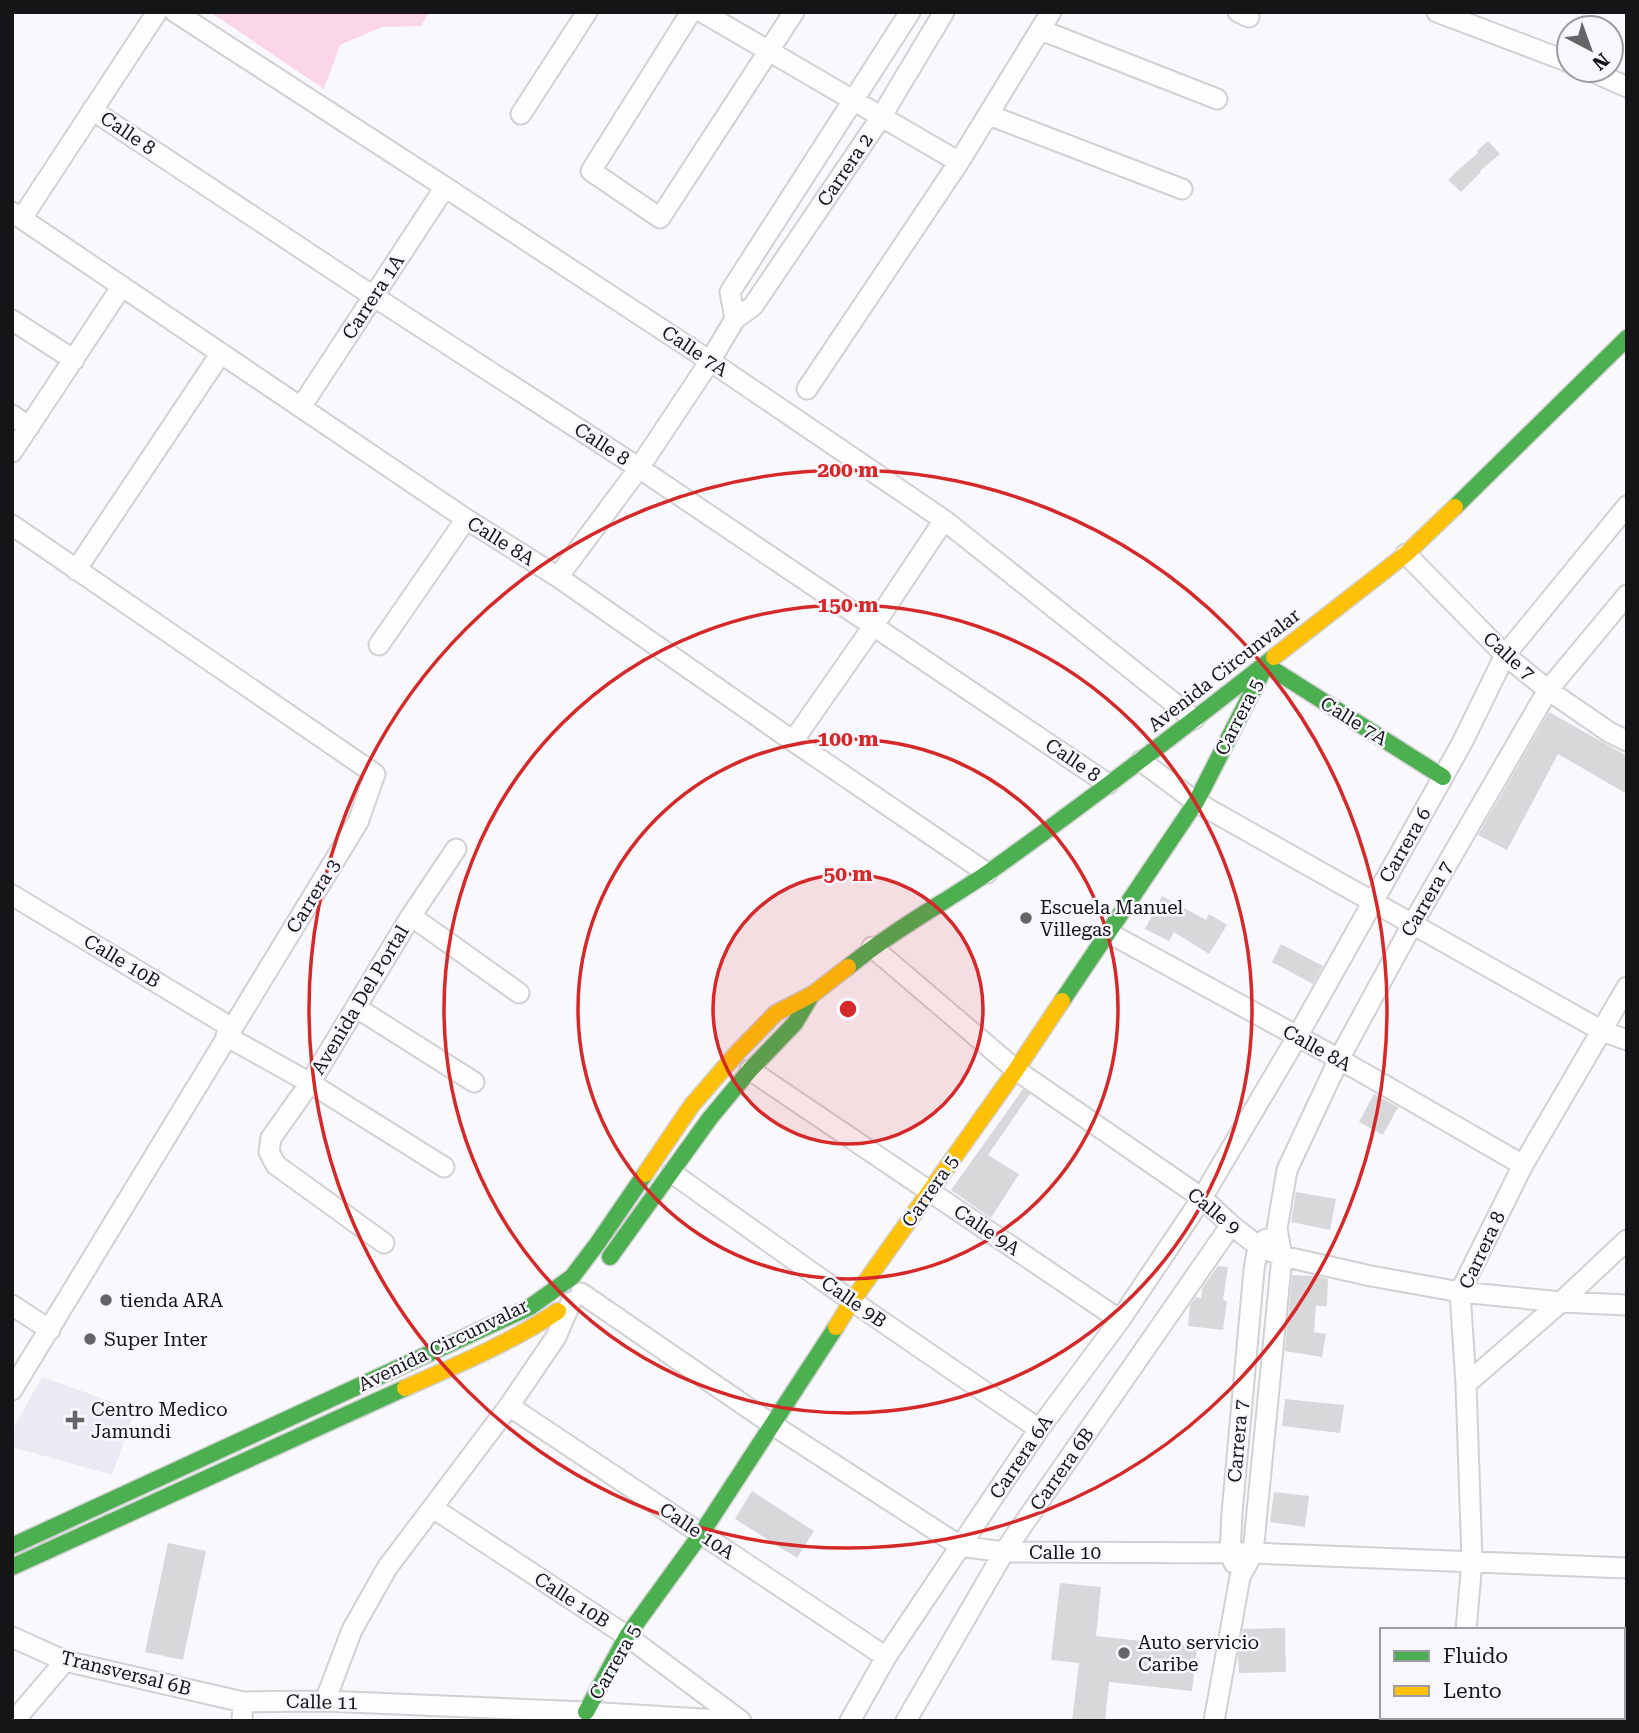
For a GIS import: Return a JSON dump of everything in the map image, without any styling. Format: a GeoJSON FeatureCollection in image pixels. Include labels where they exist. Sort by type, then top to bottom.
{"type":"FeatureCollection","features":[{"type":"Feature","properties":{"kind":"main road","name":"Avenida Circunvalar"},"geometry":{"type":"LineString","coordinates":[[12,1546],[530,1307],[572,1277],[692,1105],[776,1013],[813,994],[872,947],[987,873],[1140,761],[1406,554],[1627,338]]}},
{"type":"Feature","properties":{"kind":"main road","name":"Calle 7A"},"geometry":{"type":"LineString","coordinates":[[1266,665],[1443,777]]}},
{"type":"Feature","properties":{"kind":"main road","name":"Carrera 5"},"geometry":{"type":"LineString","coordinates":[[586,1712],[627,1636],[701,1534],[852,1301],[1016,1070],[1196,802],[1266,665]]}},
{"type":"Feature","properties":{"kind":"main road","name":"Avenida Circunvalar"},"geometry":{"type":"LineString","coordinates":[[602,1267],[710,1118],[750,1070],[795,1023],[813,994]]}},
{"type":"Feature","properties":{"kind":"main road","name":"Avenida Circunvalar"},"geometry":{"type":"LineString","coordinates":[[12,1567],[500,1345],[534,1327],[580,1293]]}},
{"type":"Feature","properties":{"kind":"street"},"geometry":{"type":"LineString","coordinates":[[17,215],[92,110],[157,12]]}},
{"type":"Feature","properties":{"kind":"street","name":"Calle 7A"},"geometry":{"type":"LineString","coordinates":[[175,12],[710,361],[944,520],[1194,719]]}},
{"type":"Feature","properties":{"kind":"street"},"geometry":{"type":"LineString","coordinates":[[521,114],[587,12]]}},
{"type":"Feature","properties":{"kind":"street"},"geometry":{"type":"LineString","coordinates":[[691,12],[591,170],[660,218],[794,12]]}},
{"type":"Feature","properties":{"kind":"street"},"geometry":{"type":"LineString","coordinates":[[702,12],[959,162]]}},
{"type":"Feature","properties":{"kind":"street","name":"Carrera 2"},"geometry":{"type":"LineString","coordinates":[[735,319],[730,292],[910,12]]}},
{"type":"Feature","properties":{"kind":"street","name":"Carrera 2"},"geometry":{"type":"LineString","coordinates":[[558,577],[639,468],[735,319],[753,306],[881,117],[944,12]]}},
{"type":"Feature","properties":{"kind":"street"},"geometry":{"type":"LineString","coordinates":[[807,388],[959,162],[1051,12]]}},
{"type":"Feature","properties":{"kind":"street"},"geometry":{"type":"LineString","coordinates":[[1437,12],[1555,57]]}},
{"type":"Feature","properties":{"kind":"street"},"geometry":{"type":"LineString","coordinates":[[1041,30],[1217,99]]}},
{"type":"Feature","properties":{"kind":"street","name":"Calle 8"},"geometry":{"type":"LineString","coordinates":[[92,110],[639,468],[1108,784]]}},
{"type":"Feature","properties":{"kind":"street"},"geometry":{"type":"LineString","coordinates":[[989,115],[1182,189]]}},
{"type":"Feature","properties":{"kind":"street","name":"Carrera 1A"},"geometry":{"type":"LineString","coordinates":[[300,407],[445,187]]}},
{"type":"Feature","properties":{"kind":"street","name":"Calle 8A"},"geometry":{"type":"LineString","coordinates":[[17,215],[466,519],[558,577],[987,873]]}},
{"type":"Feature","properties":{"kind":"street"},"geometry":{"type":"LineString","coordinates":[[12,452],[122,286]]}},
{"type":"Feature","properties":{"kind":"street"},"geometry":{"type":"LineString","coordinates":[[12,320],[74,360]]}},
{"type":"Feature","properties":{"kind":"street"},"geometry":{"type":"LineString","coordinates":[[76,570],[221,353]]}},
{"type":"Feature","properties":{"kind":"street"},"geometry":{"type":"LineString","coordinates":[[12,415],[29,426]]}},
{"type":"Feature","properties":{"kind":"street","name":"Carrera 6"},"geometry":{"type":"LineString","coordinates":[[1202,1198],[1297,1037],[1443,777],[1505,655],[1627,506]]}},
{"type":"Feature","properties":{"kind":"street"},"geometry":{"type":"LineString","coordinates":[[379,645],[466,519]]}},
{"type":"Feature","properties":{"kind":"street"},"geometry":{"type":"LineString","coordinates":[[793,741],[944,520]]}},
{"type":"Feature","properties":{"kind":"street","name":"Carrera 3"},"geometry":{"type":"LineString","coordinates":[[12,525],[375,774],[358,822],[12,1390]]}},
{"type":"Feature","properties":{"kind":"street","name":"Calle 7"},"geometry":{"type":"LineString","coordinates":[[1406,554],[1505,655],[1548,690],[1609,732],[1627,741]]}},
{"type":"Feature","properties":{"kind":"street","name":"Carrera 7"},"geometry":{"type":"LineString","coordinates":[[1214,1721],[1240,1577],[1253,1553],[1282,1256],[1277,1229],[1287,1170],[1339,1059],[1413,923],[1548,690],[1627,595]]}},
{"type":"Feature","properties":{"kind":"street"},"geometry":{"type":"LineString","coordinates":[[1140,761],[1196,802],[1602,1031],[1627,1040]]}},
{"type":"Feature","properties":{"kind":"street","name":"Avenida Del Portal"},"geometry":{"type":"LineString","coordinates":[[384,1243],[276,1166],[269,1152],[271,1138],[310,1083],[411,916],[456,849]]}},
{"type":"Feature","properties":{"kind":"street","name":"Calle 10B"},"geometry":{"type":"LineString","coordinates":[[12,895],[444,1167]]}},
{"type":"Feature","properties":{"kind":"street"},"geometry":{"type":"LineString","coordinates":[[411,916],[519,993]]}},
{"type":"Feature","properties":{"kind":"street","name":"Calle 8A"},"geometry":{"type":"LineString","coordinates":[[1109,933],[1339,1059],[1524,1165]]}},
{"type":"Feature","properties":{"kind":"street","name":"Calle 9"},"geometry":{"type":"LineString","coordinates":[[872,947],[1016,1070],[1202,1198],[1258,1245],[1282,1256],[1461,1292],[1561,1302],[1627,1305]]}},
{"type":"Feature","properties":{"kind":"street","name":"Carrera 8"},"geometry":{"type":"LineString","coordinates":[[1466,1628],[1472,1562],[1461,1292],[1524,1165],[1627,987]]}},
{"type":"Feature","properties":{"kind":"street"},"geometry":{"type":"LineString","coordinates":[[356,1008],[474,1082]]}},
{"type":"Feature","properties":{"kind":"street","name":"Calle 9A"},"geometry":{"type":"LineString","coordinates":[[750,1070],[1120,1320]]}},
{"type":"Feature","properties":{"kind":"street","name":"Calle 9B"},"geometry":{"type":"LineString","coordinates":[[672,1173],[1039,1429]]}},
{"type":"Feature","properties":{"kind":"street","name":"Carrera 6A"},"geometry":{"type":"LineString","coordinates":[[850,1721],[886,1657],[960,1546],[1039,1429],[1120,1320],[1202,1198]]}},
{"type":"Feature","properties":{"kind":"street","name":"Carrera 6B"},"geometry":{"type":"LineString","coordinates":[[906,1721],[1004,1552],[1231,1225]]}},
{"type":"Feature","properties":{"kind":"street"},"geometry":{"type":"LineString","coordinates":[[1258,1245],[1277,1229]]}},
{"type":"Feature","properties":{"kind":"street"},"geometry":{"type":"LineString","coordinates":[[1466,1384],[1561,1302],[1627,1240]]}},
{"type":"Feature","properties":{"kind":"street","name":"Carrera 7"},"geometry":{"type":"LineString","coordinates":[[1240,1577],[1230,1554],[1232,1513],[1258,1245]]}},
{"type":"Feature","properties":{"kind":"street"},"geometry":{"type":"LineString","coordinates":[[325,1702],[352,1630],[387,1568],[509,1406],[556,1336],[580,1293]]}},
{"type":"Feature","properties":{"kind":"street","name":"Calle 10"},"geometry":{"type":"LineString","coordinates":[[580,1293],[773,1425],[960,1546],[1004,1552],[1253,1553],[1627,1568]]}},
{"type":"Feature","properties":{"kind":"street"},"geometry":{"type":"LineString","coordinates":[[12,1305],[50,1329]]}},
{"type":"Feature","properties":{"kind":"street","name":"Calle 10A"},"geometry":{"type":"LineString","coordinates":[[509,1406],[886,1657]]}},
{"type":"Feature","properties":{"kind":"street","name":"Calle 10B"},"geometry":{"type":"LineString","coordinates":[[433,1508],[627,1636],[739,1721]]}},
{"type":"Feature","properties":{"kind":"street","name":"Transversal 6B"},"geometry":{"type":"LineString","coordinates":[[12,1637],[65,1661],[242,1711]]}},
{"type":"Feature","properties":{"kind":"street"},"geometry":{"type":"LineString","coordinates":[[14,1721],[65,1661]]}},
{"type":"Feature","properties":{"kind":"street","name":"Calle 11"},"geometry":{"type":"LineString","coordinates":[[242,1711],[325,1702],[739,1721]]}},
{"type":"Feature","properties":{"kind":"shaded area"},"geometry":{"type":"Polygon","coordinates":[[[210,12],[429,12],[421,26],[382,27],[340,45],[324,89],[210,12]]]}},
{"type":"Feature","properties":{"kind":"shaded area","name":"Centro Medico Jamundi"},"geometry":{"type":"Polygon","coordinates":[[[42,1377],[135,1410],[112,1475],[12,1447],[12,1430],[42,1377]]]}},
{"type":"Feature","properties":{"kind":"building"},"geometry":{"type":"Polygon","coordinates":[[[1488,141],[1500,154],[1461,192],[1448,180],[1488,141]]]}},
{"type":"Feature","properties":{"kind":"building"},"geometry":{"type":"Polygon","coordinates":[[[1549,712],[1627,756],[1627,794],[1558,754],[1507,850],[1478,835],[1549,712]]]}},
{"type":"Feature","properties":{"kind":"building"},"geometry":{"type":"Polygon","coordinates":[[[1162,896],[1206,920],[1209,914],[1227,925],[1209,954],[1174,932],[1169,941],[1145,929],[1162,896]]]}},
{"type":"Feature","properties":{"kind":"building"},"geometry":{"type":"Polygon","coordinates":[[[1281,944],[1323,966],[1313,984],[1272,962],[1281,944]]]}},
{"type":"Feature","properties":{"kind":"building"},"geometry":{"type":"Polygon","coordinates":[[[1023,1089],[1030,1094],[988,1155],[1019,1174],[991,1218],[951,1190],[1023,1089]]]}},
{"type":"Feature","properties":{"kind":"building"},"geometry":{"type":"Polygon","coordinates":[[[1374,1094],[1398,1107],[1383,1135],[1359,1122],[1374,1094]]]}},
{"type":"Feature","properties":{"kind":"building"},"geometry":{"type":"Polygon","coordinates":[[[1296,1192],[1336,1199],[1330,1230],[1291,1222],[1296,1192]]]}},
{"type":"Feature","properties":{"kind":"building"},"geometry":{"type":"Polygon","coordinates":[[[1218,1266],[1228,1267],[1223,1300],[1227,1301],[1223,1330],[1188,1326],[1190,1305],[1196,1297],[1201,1298],[1202,1288],[1218,1266]]]}},
{"type":"Feature","properties":{"kind":"building"},"geometry":{"type":"Polygon","coordinates":[[[1292,1275],[1328,1279],[1327,1306],[1316,1306],[1314,1332],[1326,1334],[1322,1357],[1285,1351],[1292,1275]]]}},
{"type":"Feature","properties":{"kind":"building"},"geometry":{"type":"Polygon","coordinates":[[[1285,1399],[1344,1405],[1340,1433],[1282,1426],[1285,1399]]]}},
{"type":"Feature","properties":{"kind":"building"},"geometry":{"type":"Polygon","coordinates":[[[752,1491],[814,1531],[797,1558],[735,1519],[752,1491]]]}},
{"type":"Feature","properties":{"kind":"building"},"geometry":{"type":"Polygon","coordinates":[[[1274,1492],[1309,1496],[1305,1527],[1270,1522],[1274,1492]]]}},
{"type":"Feature","properties":{"kind":"building"},"geometry":{"type":"Polygon","coordinates":[[[168,1543],[206,1551],[183,1660],[145,1652],[168,1543]]]}},
{"type":"Feature","properties":{"kind":"building","name":"Auto servicio Caribe"},"geometry":{"type":"Polygon","coordinates":[[[1060,1583],[1101,1587],[1096,1636],[1197,1647],[1192,1691],[1109,1682],[1105,1721],[1072,1721],[1079,1663],[1051,1660],[1060,1583]]]}},
{"type":"Feature","properties":{"kind":"building"},"geometry":{"type":"Polygon","coordinates":[[[1285,1628],[1286,1672],[1239,1673],[1238,1654],[1243,1629],[1285,1628]]]}},
{"type":"Feature","properties":{"kind":"traffic: fast"},"geometry":{"type":"LineString","coordinates":[[1455,507],[1627,338]]}},
{"type":"Feature","properties":{"kind":"traffic: fast"},"geometry":{"type":"LineString","coordinates":[[848,967],[882,941],[1025,846],[1274,657]]}},
{"type":"Feature","properties":{"kind":"traffic: fast"},"geometry":{"type":"LineString","coordinates":[[1062,1001],[1196,802],[1266,665],[1443,777]]}},
{"type":"Feature","properties":{"kind":"traffic: fast"},"geometry":{"type":"LineString","coordinates":[[610,1257],[710,1118],[750,1070],[795,1023],[811,996]]}},
{"type":"Feature","properties":{"kind":"traffic: fast"},"geometry":{"type":"LineString","coordinates":[[12,1546],[530,1307],[572,1277],[645,1174]]}},
{"type":"Feature","properties":{"kind":"traffic: fast"},"geometry":{"type":"LineString","coordinates":[[586,1712],[627,1636],[701,1534],[836,1327]]}},
{"type":"Feature","properties":{"kind":"traffic: fast"},"geometry":{"type":"LineString","coordinates":[[12,1567],[405,1388]]}},
{"type":"Feature","properties":{"kind":"traffic: slow"},"geometry":{"type":"LineString","coordinates":[[1274,657],[1406,554],[1455,507]]}},
{"type":"Feature","properties":{"kind":"traffic: slow"},"geometry":{"type":"LineString","coordinates":[[645,1174],[692,1105],[776,1013],[813,994],[848,967]]}},
{"type":"Feature","properties":{"kind":"traffic: slow"},"geometry":{"type":"LineString","coordinates":[[836,1327],[1062,1001]]}},
{"type":"Feature","properties":{"kind":"traffic: slow"},"geometry":{"type":"LineString","coordinates":[[405,1388],[502,1343],[558,1311]]}},
{"type":"Feature","properties":{"kind":"place","name":"Escuela Manuel Villegas"},"geometry":{"type":"Point","coordinates":[1026,918]}},
{"type":"Feature","properties":{"kind":"place","name":"tienda ARA"},"geometry":{"type":"Point","coordinates":[106,1300]}},
{"type":"Feature","properties":{"kind":"place","name":"Super Inter"},"geometry":{"type":"Point","coordinates":[90,1339]}},
{"type":"Feature","properties":{"kind":"place","name":"Centro Medico Jamundi"},"geometry":{"type":"Point","coordinates":[75,1420]}},
{"type":"Feature","properties":{"kind":"place","name":"Auto servicio Caribe"},"geometry":{"type":"Point","coordinates":[1124,1653]}}]}
